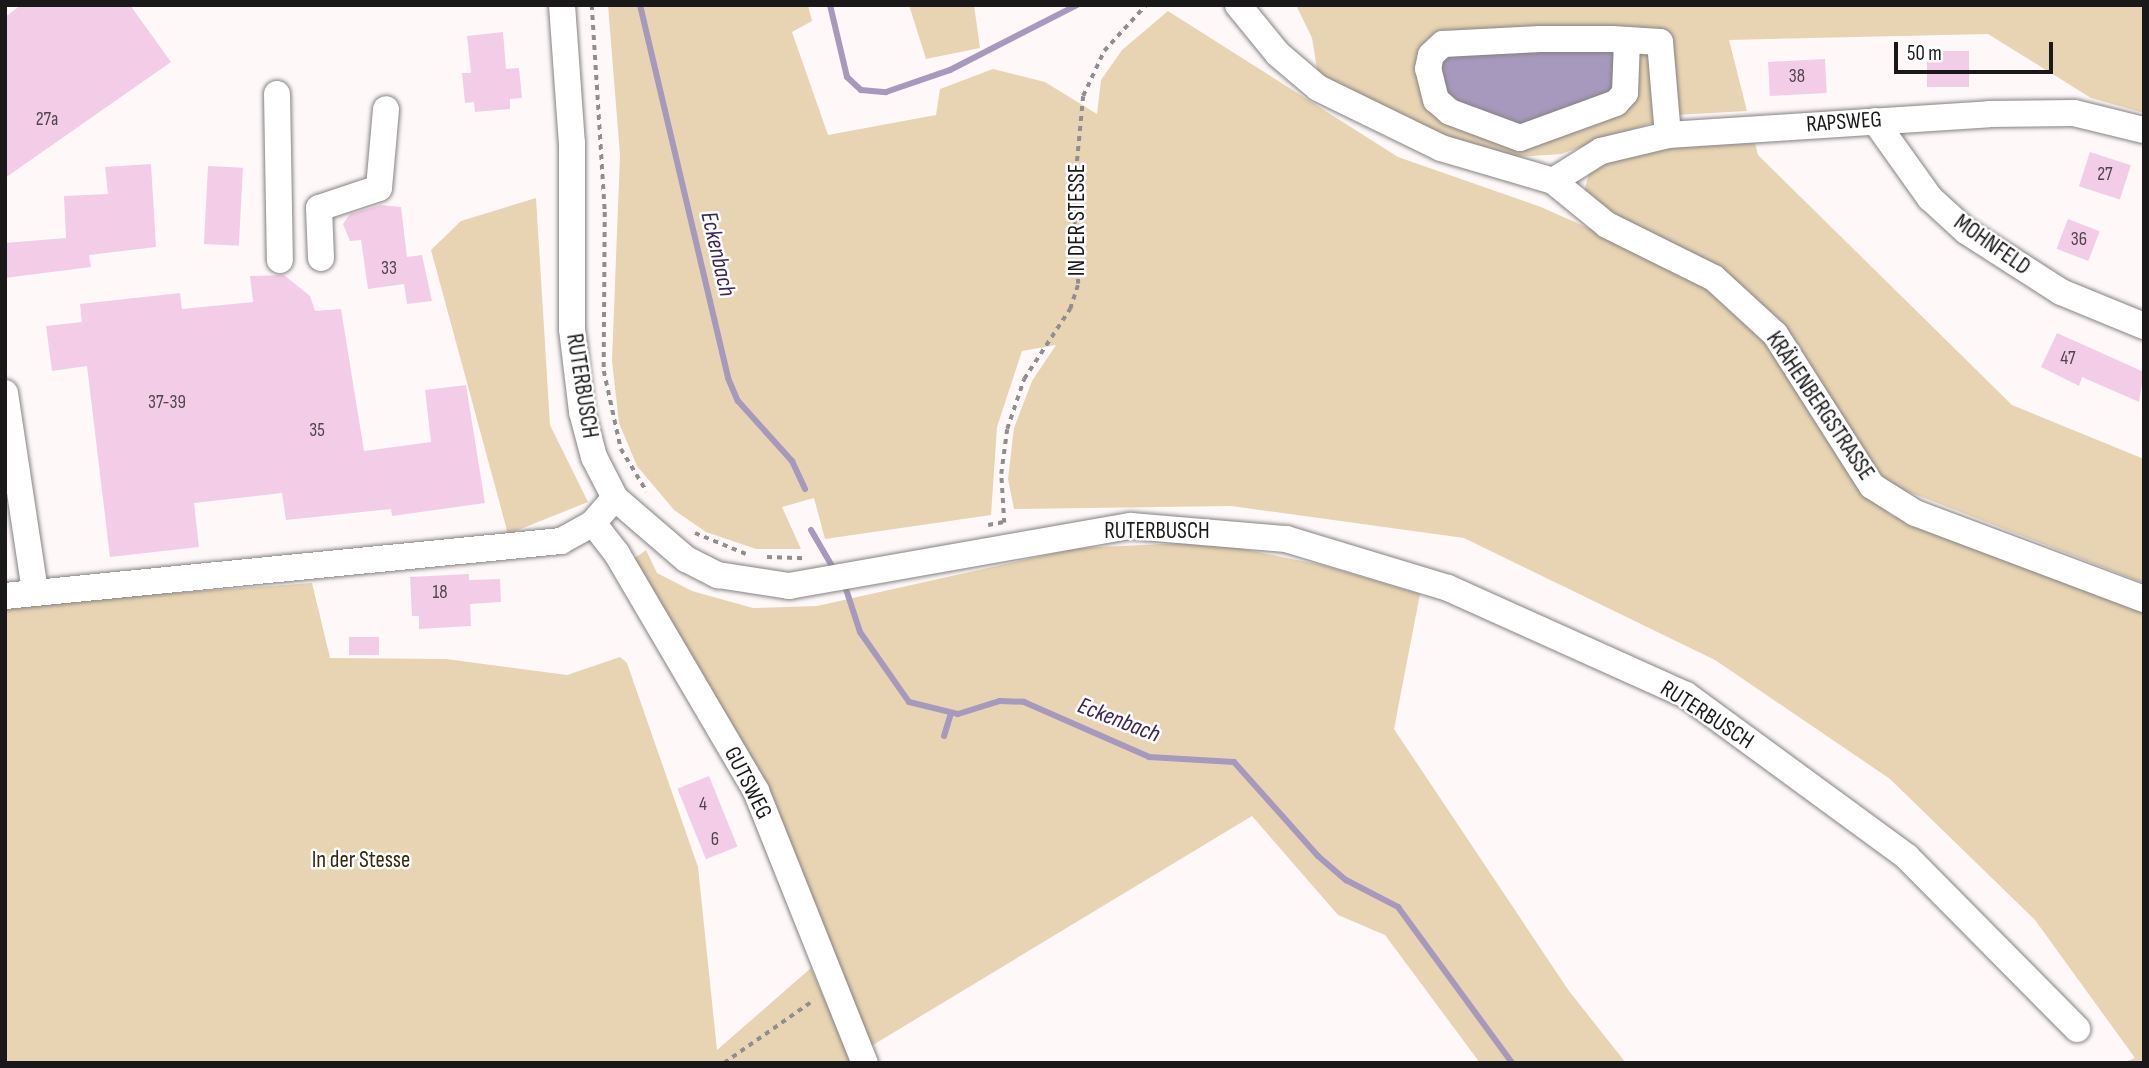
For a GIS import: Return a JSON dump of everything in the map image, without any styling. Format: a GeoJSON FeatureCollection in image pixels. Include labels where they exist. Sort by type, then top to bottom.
{"type":"FeatureCollection","features":[{"type":"Feature","properties":{"kind":"street","name":"RUTERBUSCH"},"geometry":{"type":"LineString","coordinates":[[562,5],[572,143],[575,369],[594,457],[615,498],[650,532],[718,575],[765,586],[817,569],[856,574],[1131,526],[1286,539],[1448,588],[1686,695],[1907,857],[2077,1029]]}},
{"type":"Feature","properties":{"kind":"street","name":"KRÄHENBERGSTRASSE"},"geometry":{"type":"LineString","coordinates":[[1238,5],[1278,54],[1318,88],[1441,148],[1553,181],[1607,225],[1714,278],[1737,296],[1775,334],[1872,486],[1914,513],[2144,598]]}},
{"type":"Feature","properties":{"kind":"street"},"geometry":{"type":"LineString","coordinates":[[1627,41],[1625,93],[1616,103],[1521,138],[1450,112],[1436,100],[1428,69],[1431,55],[1443,44],[1627,41],[1660,43],[1668,135]]}},
{"type":"Feature","properties":{"kind":"street"},"geometry":{"type":"LineString","coordinates":[[277,94],[280,260]]}},
{"type":"Feature","properties":{"kind":"street"},"geometry":{"type":"LineString","coordinates":[[321,258],[319,208],[379,188],[386,109]]}},
{"type":"Feature","properties":{"kind":"street","name":"RAPSWEG"},"geometry":{"type":"LineString","coordinates":[[1553,181],[1601,151],[1668,135],[1875,121],[2074,113],[2144,130]]}},
{"type":"Feature","properties":{"kind":"street","name":"MOHNFELD"},"geometry":{"type":"LineString","coordinates":[[1875,121],[1930,198],[1966,231],[2061,292],[2144,326]]}},
{"type":"Feature","properties":{"kind":"street"},"geometry":{"type":"LineString","coordinates":[[5,393],[35,591]]}},
{"type":"Feature","properties":{"kind":"street"},"geometry":{"type":"LineString","coordinates":[[5,596],[35,591],[468,554],[561,541],[593,523],[615,498]]}},
{"type":"Feature","properties":{"kind":"street","name":"GUTSWEG"},"geometry":{"type":"LineString","coordinates":[[593,523],[617,554],[757,792],[831,988],[865,1063]]}},
{"type":"Feature","properties":{"kind":"path"},"geometry":{"type":"LineString","coordinates":[[592,5],[605,212],[607,399],[621,449],[649,496]]}},
{"type":"Feature","properties":{"kind":"path","name":"IN DER STESSE"},"geometry":{"type":"LineString","coordinates":[[1003,522],[1001,474],[1007,429],[1024,379],[1070,309],[1078,284],[1073,201],[1083,96],[1104,51],[1146,5]]}},
{"type":"Feature","properties":{"kind":"path"},"geometry":{"type":"LineString","coordinates":[[688,530],[754,557],[817,569]]}},
{"type":"Feature","properties":{"kind":"path"},"geometry":{"type":"LineString","coordinates":[[726,1062],[831,988]]}},
{"type":"Feature","properties":{"kind":"green space"},"geometry":{"type":"Polygon","coordinates":[[[608,5],[808,5],[812,21],[792,32],[828,135],[936,115],[940,89],[993,69],[1045,82],[1097,114],[1101,80],[1122,50],[1168,11],[1398,157],[1541,207],[1669,264],[1731,305],[1768,340],[1851,478],[1891,515],[2144,611],[2144,1063],[2122,1063],[2135,1058],[2035,920],[1890,779],[1715,660],[1464,538],[1231,506],[1014,509],[1008,479],[1014,428],[1032,381],[1056,345],[1022,351],[997,427],[991,515],[825,539],[814,498],[782,507],[801,549],[756,549],[706,532],[674,510],[637,466],[619,423],[612,361],[620,155],[608,5]]]}},
{"type":"Feature","properties":{"kind":"green space"},"geometry":{"type":"Polygon","coordinates":[[[909,5],[974,5],[980,48],[926,59],[909,5]]]}},
{"type":"Feature","properties":{"kind":"green space"},"geometry":{"type":"Polygon","coordinates":[[[1296,5],[2144,5],[2144,113],[2091,98],[1988,34],[1729,40],[1747,111],[1675,115],[1561,154],[1500,158],[1422,131],[1318,75],[1312,38],[1296,5]]]}},
{"type":"Feature","properties":{"kind":"green space"},"geometry":{"type":"Polygon","coordinates":[[[1755,143],[1758,155],[2012,405],[2144,459],[2144,583],[1893,486],[1868,462],[1793,336],[1749,292],[1583,196],[1589,173],[1615,158],[1696,144],[1755,143]]]}},
{"type":"Feature","properties":{"kind":"green space"},"geometry":{"type":"Polygon","coordinates":[[[536,198],[550,425],[588,502],[508,534],[431,250],[461,221],[536,198]]]}},
{"type":"Feature","properties":{"kind":"green space"},"geometry":{"type":"Polygon","coordinates":[[[1208,542],[1322,565],[1420,594],[1394,729],[1569,991],[1626,1063],[1480,1063],[1385,935],[1338,915],[1252,816],[868,1048],[766,787],[630,562],[646,550],[657,573],[692,591],[753,608],[817,606],[1078,548],[1208,542]]]}},
{"type":"Feature","properties":{"kind":"green space","name":"In der Stesse"},"geometry":{"type":"Polygon","coordinates":[[[312,583],[330,658],[446,659],[567,675],[620,657],[627,663],[698,867],[717,1050],[811,968],[852,1063],[5,1063],[5,605],[312,583]]]}},
{"type":"Feature","properties":{"kind":"shaded area"},"geometry":{"type":"Polygon","coordinates":[[[1443,49],[1620,52],[1619,91],[1521,132],[1443,99],[1437,54],[1443,49]]]}},
{"type":"Feature","properties":{"kind":"building"},"geometry":{"type":"Polygon","coordinates":[[[21,5],[130,5],[171,62],[5,178],[5,17],[21,5]]]}},
{"type":"Feature","properties":{"kind":"building"},"geometry":{"type":"Polygon","coordinates":[[[503,32],[506,69],[519,68],[522,98],[510,99],[510,109],[475,112],[474,102],[465,103],[462,73],[471,73],[467,36],[503,32]]]}},
{"type":"Feature","properties":{"kind":"building"},"geometry":{"type":"Polygon","coordinates":[[[1927,51],[1969,51],[1969,87],[1927,87],[1927,51]]]}},
{"type":"Feature","properties":{"kind":"building"},"geometry":{"type":"Polygon","coordinates":[[[1825,59],[1827,93],[1770,96],[1768,62],[1825,59]]]}},
{"type":"Feature","properties":{"kind":"building"},"geometry":{"type":"Polygon","coordinates":[[[2090,152],[2131,165],[2120,200],[2079,186],[2090,152]]]}},
{"type":"Feature","properties":{"kind":"building"},"geometry":{"type":"Polygon","coordinates":[[[151,164],[156,247],[89,255],[91,267],[5,278],[5,243],[66,238],[64,196],[108,194],[105,167],[151,164]]]}},
{"type":"Feature","properties":{"kind":"building"},"geometry":{"type":"Polygon","coordinates":[[[208,166],[243,168],[239,246],[204,244],[208,166]]]}},
{"type":"Feature","properties":{"kind":"building"},"geometry":{"type":"Polygon","coordinates":[[[381,205],[401,207],[407,257],[422,255],[432,301],[407,304],[404,284],[368,289],[361,240],[350,241],[343,224],[350,214],[381,205]]]}},
{"type":"Feature","properties":{"kind":"building"},"geometry":{"type":"Polygon","coordinates":[[[2068,219],[2100,231],[2088,261],[2057,249],[2068,219]]]}},
{"type":"Feature","properties":{"kind":"building"},"geometry":{"type":"Polygon","coordinates":[[[284,275],[310,296],[315,311],[341,309],[364,451],[431,442],[425,390],[466,385],[485,503],[392,516],[391,509],[286,520],[282,493],[194,503],[199,547],[110,557],[87,366],[52,371],[46,326],[82,322],[80,304],[180,293],[182,309],[253,302],[250,276],[284,275]]]}},
{"type":"Feature","properties":{"kind":"building"},"geometry":{"type":"Polygon","coordinates":[[[2057,333],[2144,372],[2139,402],[2082,377],[2079,386],[2041,367],[2057,333]]]}},
{"type":"Feature","properties":{"kind":"building"},"geometry":{"type":"Polygon","coordinates":[[[469,574],[469,580],[500,579],[501,602],[470,604],[471,626],[419,629],[419,616],[412,616],[410,577],[469,574]]]}},
{"type":"Feature","properties":{"kind":"building"},"geometry":{"type":"Polygon","coordinates":[[[349,637],[379,637],[379,655],[349,655],[349,637]]]}},
{"type":"Feature","properties":{"kind":"building"},"geometry":{"type":"Polygon","coordinates":[[[709,776],[737,846],[706,859],[677,789],[709,776]]]}},
{"type":"Feature","properties":{"kind":"waterway","name":"Eckenbach"},"geometry":{"type":"LineString","coordinates":[[640,5],[728,378],[738,401],[792,461],[805,489]]}},
{"type":"Feature","properties":{"kind":"waterway"},"geometry":{"type":"LineString","coordinates":[[830,5],[847,77],[861,90],[886,92],[950,70],[1077,5]]}},
{"type":"Feature","properties":{"kind":"waterway","name":"Eckenbach"},"geometry":{"type":"LineString","coordinates":[[811,530],[835,571]]}},
{"type":"Feature","properties":{"kind":"waterway","name":"Eckenbach"},"geometry":{"type":"LineString","coordinates":[[844,583],[860,632],[909,702],[958,714],[1000,701],[1024,702],[1149,757],[1234,762],[1318,856],[1346,880],[1398,907],[1512,1063]]}},
{"type":"Feature","properties":{"kind":"waterway"},"geometry":{"type":"LineString","coordinates":[[944,736],[951,713]]}}]}
